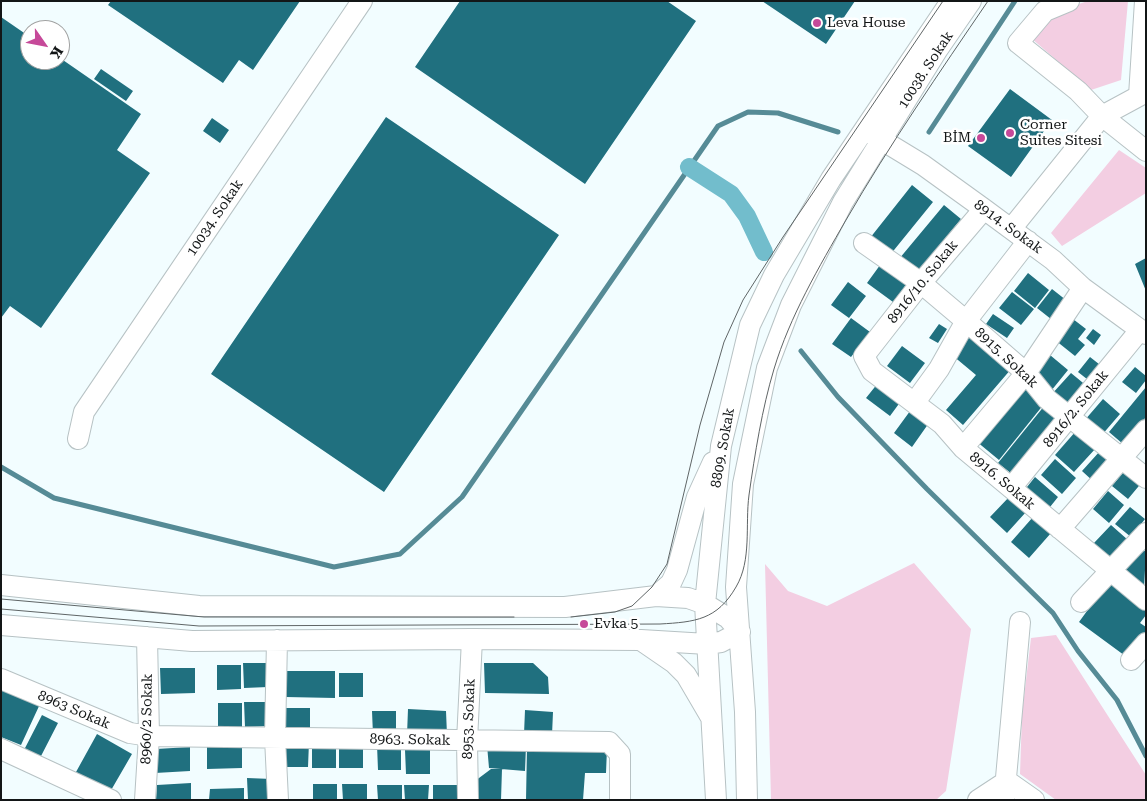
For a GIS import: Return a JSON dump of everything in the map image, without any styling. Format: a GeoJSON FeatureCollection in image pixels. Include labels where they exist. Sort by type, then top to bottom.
{"type":"FeatureCollection","features":[{"type":"Feature","properties":{"kind":"street","name":"10034. Sokak"},"geometry":{"type":"LineString","coordinates":[[78,439],[84,412],[362,1]]}},
{"type":"Feature","properties":{"kind":"street","name":"10038. Sokak"},"geometry":{"type":"LineString","coordinates":[[863,129],[951,1]]}},
{"type":"Feature","properties":{"kind":"street","name":"10038. Sokak"},"geometry":{"type":"LineString","coordinates":[[882,140],[938,49],[971,1]]}},
{"type":"Feature","properties":{"kind":"street"},"geometry":{"type":"LineString","coordinates":[[1069,1],[1045,12],[1018,43],[1078,91],[1102,116],[1146,150]]}},
{"type":"Feature","properties":{"kind":"street"},"geometry":{"type":"LineString","coordinates":[[1011,229],[1102,116],[1140,96],[1145,1]]}},
{"type":"Feature","properties":{"kind":"street","name":"8914. Sokak"},"geometry":{"type":"LineString","coordinates":[[863,129],[923,165],[984,209],[1053,260],[1083,288],[1143,332]]}},
{"type":"Feature","properties":{"kind":"street","name":"8809. Sokak"},"geometry":{"type":"LineString","coordinates":[[716,800],[705,604],[721,446],[750,325],[774,275],[863,129]]}},
{"type":"Feature","properties":{"kind":"street","name":"8809. Sokak"},"geometry":{"type":"LineString","coordinates":[[746,800],[740,632],[736,587],[743,484],[767,368],[791,305],[843,202],[882,140]]}},
{"type":"Feature","properties":{"kind":"street","name":"8916/10. Sokak"},"geometry":{"type":"LineString","coordinates":[[864,356],[921,283],[984,209]]}},
{"type":"Feature","properties":{"kind":"street"},"geometry":{"type":"LineString","coordinates":[[915,402],[939,369],[966,321],[1028,241]]}},
{"type":"Feature","properties":{"kind":"street","name":"8915. Sokak"},"geometry":{"type":"LineString","coordinates":[[864,243],[921,283],[1026,373],[1047,399],[1146,478]]}},
{"type":"Feature","properties":{"kind":"street"},"geometry":{"type":"LineString","coordinates":[[963,448],[1026,373],[1083,288]]}},
{"type":"Feature","properties":{"kind":"street","name":"8916/2. Sokak"},"geometry":{"type":"LineString","coordinates":[[1011,488],[1143,332]]}},
{"type":"Feature","properties":{"kind":"street","name":"8916. Sokak"},"geometry":{"type":"LineString","coordinates":[[864,356],[872,371],[942,424],[963,448],[1146,600]]}},
{"type":"Feature","properties":{"kind":"street"},"geometry":{"type":"LineString","coordinates":[[1060,529],[1146,430]]}},
{"type":"Feature","properties":{"kind":"street"},"geometry":{"type":"LineString","coordinates":[[656,596],[670,583],[677,570],[697,498],[721,446]]}},
{"type":"Feature","properties":{"kind":"street"},"geometry":{"type":"LineString","coordinates":[[1082,602],[1146,533]]}},
{"type":"Feature","properties":{"kind":"street"},"geometry":{"type":"LineString","coordinates":[[1,585],[199,606],[565,607],[656,596],[688,598],[705,604],[728,618],[740,632],[721,642],[708,644],[640,640],[472,639],[192,641],[1,625]]}},
{"type":"Feature","properties":{"kind":"street"},"geometry":{"type":"LineString","coordinates":[[1005,790],[1020,622]]}},
{"type":"Feature","properties":{"kind":"street","name":"8960/2 Sokak"},"geometry":{"type":"LineString","coordinates":[[145,800],[149,736],[148,637]]}},
{"type":"Feature","properties":{"kind":"street","name":"8953. Sokak"},"geometry":{"type":"LineString","coordinates":[[468,800],[467,741],[472,639]]}},
{"type":"Feature","properties":{"kind":"street"},"geometry":{"type":"LineString","coordinates":[[277,640],[275,738],[278,800]]}},
{"type":"Feature","properties":{"kind":"street"},"geometry":{"type":"LineString","coordinates":[[640,640],[674,662],[686,675],[712,718]]}},
{"type":"Feature","properties":{"kind":"street"},"geometry":{"type":"LineString","coordinates":[[1132,660],[1146,643]]}},
{"type":"Feature","properties":{"kind":"street","name":"8963 Sokak"},"geometry":{"type":"LineString","coordinates":[[1,679],[130,733],[149,736]]}},
{"type":"Feature","properties":{"kind":"street","name":"8963. Sokak"},"geometry":{"type":"LineString","coordinates":[[149,736],[609,742],[620,754],[620,800]]}},
{"type":"Feature","properties":{"kind":"street"},"geometry":{"type":"LineString","coordinates":[[1,749],[111,800]]}},
{"type":"Feature","properties":{"kind":"street"},"geometry":{"type":"LineString","coordinates":[[978,800],[1005,790],[1034,800]]}},
{"type":"Feature","properties":{"kind":"shaded area"},"geometry":{"type":"Polygon","coordinates":[[[1088,1],[1128,1],[1121,80],[1091,90],[1031,38],[1064,11],[1088,1]]]}},
{"type":"Feature","properties":{"kind":"shaded area"},"geometry":{"type":"Polygon","coordinates":[[[1119,150],[1146,168],[1146,193],[1062,246],[1051,233],[1119,150]]]}},
{"type":"Feature","properties":{"kind":"shaded area"},"geometry":{"type":"Polygon","coordinates":[[[914,563],[971,629],[946,791],[936,800],[771,800],[765,564],[788,591],[827,606],[914,563]]]}},
{"type":"Feature","properties":{"kind":"shaded area"},"geometry":{"type":"Polygon","coordinates":[[[1056,635],[1146,775],[1146,800],[1056,800],[1020,774],[1022,714],[1031,638],[1056,635]]]}},
{"type":"Feature","properties":{"kind":"building"},"geometry":{"type":"Polygon","coordinates":[[[111,1],[300,1],[253,70],[239,60],[223,83],[108,5],[111,1]]]}},
{"type":"Feature","properties":{"kind":"building"},"geometry":{"type":"Polygon","coordinates":[[[460,1],[667,1],[696,21],[585,184],[415,67],[460,1]]]}},
{"type":"Feature","properties":{"kind":"building","name":"Leva House"},"geometry":{"type":"Polygon","coordinates":[[[762,1],[855,1],[826,44],[762,1]]]}},
{"type":"Feature","properties":{"kind":"building"},"geometry":{"type":"Polygon","coordinates":[[[1,17],[20,30],[20,70],[70,70],[70,65],[141,114],[117,150],[150,173],[41,328],[10,306],[1,318],[1,17]]]}},
{"type":"Feature","properties":{"kind":"building"},"geometry":{"type":"Polygon","coordinates":[[[101,69],[133,91],[126,101],[94,79],[101,69]]]}},
{"type":"Feature","properties":{"kind":"building","name":"Corner Suites Sitesi"},"geometry":{"type":"Polygon","coordinates":[[[1010,89],[1052,120],[1011,177],[968,146],[1010,89]]]}},
{"type":"Feature","properties":{"kind":"building"},"geometry":{"type":"Polygon","coordinates":[[[386,117],[559,235],[384,492],[211,374],[386,117]]]}},
{"type":"Feature","properties":{"kind":"building"},"geometry":{"type":"Polygon","coordinates":[[[212,118],[229,130],[220,143],[203,131],[212,118]]]}},
{"type":"Feature","properties":{"kind":"building"},"geometry":{"type":"Polygon","coordinates":[[[912,185],[933,202],[890,255],[870,238],[912,185]]]}},
{"type":"Feature","properties":{"kind":"building"},"geometry":{"type":"Polygon","coordinates":[[[944,205],[961,219],[916,274],[899,259],[944,205]]]}},
{"type":"Feature","properties":{"kind":"building"},"geometry":{"type":"Polygon","coordinates":[[[1146,258],[1146,291],[1135,264],[1146,258]]]}},
{"type":"Feature","properties":{"kind":"building"},"geometry":{"type":"Polygon","coordinates":[[[883,261],[909,281],[893,302],[867,283],[883,261]]]}},
{"type":"Feature","properties":{"kind":"building"},"geometry":{"type":"Polygon","coordinates":[[[1028,273],[1049,290],[1035,308],[1014,291],[1028,273]]]}},
{"type":"Feature","properties":{"kind":"building"},"geometry":{"type":"Polygon","coordinates":[[[848,282],[866,296],[849,318],[831,305],[848,282]]]}},
{"type":"Feature","properties":{"kind":"building"},"geometry":{"type":"Polygon","coordinates":[[[1052,289],[1071,304],[1056,323],[1037,308],[1052,289]]]}},
{"type":"Feature","properties":{"kind":"building"},"geometry":{"type":"Polygon","coordinates":[[[1012,292],[1034,309],[1021,325],[999,308],[1012,292]]]}},
{"type":"Feature","properties":{"kind":"building"},"geometry":{"type":"Polygon","coordinates":[[[993,314],[1014,328],[1007,338],[986,324],[993,314]]]}},
{"type":"Feature","properties":{"kind":"building"},"geometry":{"type":"Polygon","coordinates":[[[851,318],[870,332],[851,357],[832,344],[851,318]]]}},
{"type":"Feature","properties":{"kind":"building"},"geometry":{"type":"Polygon","coordinates":[[[1073,319],[1086,329],[1078,339],[1085,345],[1075,356],[1055,340],[1073,319]]]}},
{"type":"Feature","properties":{"kind":"building"},"geometry":{"type":"Polygon","coordinates":[[[939,324],[947,329],[938,343],[929,338],[939,324]]]}},
{"type":"Feature","properties":{"kind":"building"},"geometry":{"type":"Polygon","coordinates":[[[1093,329],[1101,335],[1094,345],[1086,338],[1093,329]]]}},
{"type":"Feature","properties":{"kind":"building"},"geometry":{"type":"Polygon","coordinates":[[[971,333],[1012,368],[963,425],[946,410],[976,375],[952,355],[971,333]]]}},
{"type":"Feature","properties":{"kind":"building"},"geometry":{"type":"Polygon","coordinates":[[[902,346],[925,363],[910,383],[887,366],[902,346]]]}},
{"type":"Feature","properties":{"kind":"building"},"geometry":{"type":"Polygon","coordinates":[[[1050,355],[1068,370],[1051,391],[1033,376],[1050,355]]]}},
{"type":"Feature","properties":{"kind":"building"},"geometry":{"type":"Polygon","coordinates":[[[1090,357],[1104,368],[1092,383],[1078,372],[1090,357]]]}},
{"type":"Feature","properties":{"kind":"building"},"geometry":{"type":"Polygon","coordinates":[[[1135,367],[1146,376],[1146,380],[1136,393],[1122,382],[1135,367]]]}},
{"type":"Feature","properties":{"kind":"building"},"geometry":{"type":"Polygon","coordinates":[[[1071,373],[1088,387],[1069,410],[1051,395],[1071,373]]]}},
{"type":"Feature","properties":{"kind":"building"},"geometry":{"type":"Polygon","coordinates":[[[878,383],[901,401],[890,416],[866,398],[878,383]]]}},
{"type":"Feature","properties":{"kind":"building"},"geometry":{"type":"Polygon","coordinates":[[[1021,386],[1044,404],[999,460],[976,441],[1021,386]]]}},
{"type":"Feature","properties":{"kind":"building"},"geometry":{"type":"Polygon","coordinates":[[[1146,387],[1146,417],[1123,444],[1109,432],[1146,387]]]}},
{"type":"Feature","properties":{"kind":"building"},"geometry":{"type":"Polygon","coordinates":[[[1103,399],[1120,414],[1101,436],[1084,421],[1103,399]]]}},
{"type":"Feature","properties":{"kind":"building"},"geometry":{"type":"Polygon","coordinates":[[[1045,405],[1064,420],[1017,478],[998,463],[1045,405]]]}},
{"type":"Feature","properties":{"kind":"building"},"geometry":{"type":"Polygon","coordinates":[[[913,407],[931,420],[912,447],[894,433],[913,407]]]}},
{"type":"Feature","properties":{"kind":"building"},"geometry":{"type":"Polygon","coordinates":[[[1076,431],[1096,448],[1074,472],[1055,455],[1076,431]]]}},
{"type":"Feature","properties":{"kind":"building"},"geometry":{"type":"Polygon","coordinates":[[[1100,451],[1112,462],[1094,482],[1082,471],[1100,451]]]}},
{"type":"Feature","properties":{"kind":"building"},"geometry":{"type":"Polygon","coordinates":[[[1055,459],[1076,478],[1062,494],[1041,475],[1055,459]]]}},
{"type":"Feature","properties":{"kind":"building"},"geometry":{"type":"Polygon","coordinates":[[[1127,468],[1143,481],[1128,499],[1112,486],[1127,468]]]}},
{"type":"Feature","properties":{"kind":"building"},"geometry":{"type":"Polygon","coordinates":[[[1035,477],[1058,497],[1046,512],[1023,492],[1035,477]]]}},
{"type":"Feature","properties":{"kind":"building"},"geometry":{"type":"Polygon","coordinates":[[[1108,491],[1124,505],[1109,523],[1093,509],[1108,491]]]}},
{"type":"Feature","properties":{"kind":"building"},"geometry":{"type":"Polygon","coordinates":[[[1010,496],[1026,512],[1007,533],[990,517],[1010,496]]]}},
{"type":"Feature","properties":{"kind":"building"},"geometry":{"type":"Polygon","coordinates":[[[1130,507],[1145,519],[1131,537],[1115,524],[1130,507]]]}},
{"type":"Feature","properties":{"kind":"building"},"geometry":{"type":"Polygon","coordinates":[[[1033,517],[1051,533],[1029,558],[1011,542],[1033,517]]]}},
{"type":"Feature","properties":{"kind":"building"},"geometry":{"type":"Polygon","coordinates":[[[1111,525],[1128,540],[1111,558],[1094,543],[1111,525]]]}},
{"type":"Feature","properties":{"kind":"building"},"geometry":{"type":"Polygon","coordinates":[[[1142,549],[1146,552],[1144,588],[1123,571],[1142,549]]]}},
{"type":"Feature","properties":{"kind":"building"},"geometry":{"type":"Polygon","coordinates":[[[1111,578],[1146,602],[1146,615],[1140,623],[1146,627],[1146,633],[1128,658],[1079,622],[1111,578]]]}},
{"type":"Feature","properties":{"kind":"building"},"geometry":{"type":"Polygon","coordinates":[[[243,663],[268,663],[268,687],[244,688],[243,663]]]}},
{"type":"Feature","properties":{"kind":"building"},"geometry":{"type":"Polygon","coordinates":[[[484,663],[533,663],[548,677],[549,694],[485,693],[484,663]]]}},
{"type":"Feature","properties":{"kind":"building"},"geometry":{"type":"Polygon","coordinates":[[[217,665],[241,665],[241,689],[217,690],[217,665]]]}},
{"type":"Feature","properties":{"kind":"building"},"geometry":{"type":"Polygon","coordinates":[[[160,668],[195,668],[195,693],[161,694],[160,668]]]}},
{"type":"Feature","properties":{"kind":"building"},"geometry":{"type":"Polygon","coordinates":[[[286,671],[335,671],[335,698],[286,697],[286,671]]]}},
{"type":"Feature","properties":{"kind":"building"},"geometry":{"type":"Polygon","coordinates":[[[339,673],[363,673],[363,697],[339,697],[339,673]]]}},
{"type":"Feature","properties":{"kind":"building"},"geometry":{"type":"Polygon","coordinates":[[[1,687],[40,704],[21,745],[1,737],[1,687]]]}},
{"type":"Feature","properties":{"kind":"building"},"geometry":{"type":"Polygon","coordinates":[[[244,702],[269,702],[269,726],[245,727],[244,702]]]}},
{"type":"Feature","properties":{"kind":"building"},"geometry":{"type":"Polygon","coordinates":[[[218,703],[242,703],[242,727],[218,727],[218,703]]]}},
{"type":"Feature","properties":{"kind":"building"},"geometry":{"type":"Polygon","coordinates":[[[286,708],[310,708],[310,732],[286,732],[286,708]]]}},
{"type":"Feature","properties":{"kind":"building"},"geometry":{"type":"Polygon","coordinates":[[[408,709],[446,711],[447,735],[407,735],[408,709]]]}},
{"type":"Feature","properties":{"kind":"building"},"geometry":{"type":"Polygon","coordinates":[[[525,710],[553,712],[552,735],[524,734],[525,710]]]}},
{"type":"Feature","properties":{"kind":"building"},"geometry":{"type":"Polygon","coordinates":[[[372,711],[396,711],[396,735],[373,735],[372,711]]]}},
{"type":"Feature","properties":{"kind":"building"},"geometry":{"type":"Polygon","coordinates":[[[42,715],[58,723],[40,758],[24,750],[42,715]]]}},
{"type":"Feature","properties":{"kind":"building"},"geometry":{"type":"Polygon","coordinates":[[[97,734],[132,754],[110,792],[76,772],[97,734]]]}},
{"type":"Feature","properties":{"kind":"building"},"geometry":{"type":"Polygon","coordinates":[[[284,742],[309,742],[308,767],[284,767],[284,742]]]}},
{"type":"Feature","properties":{"kind":"building"},"geometry":{"type":"Polygon","coordinates":[[[242,743],[242,768],[207,769],[207,745],[242,743]]]}},
{"type":"Feature","properties":{"kind":"building"},"geometry":{"type":"Polygon","coordinates":[[[312,743],[336,743],[336,768],[312,768],[312,743]]]}},
{"type":"Feature","properties":{"kind":"building"},"geometry":{"type":"Polygon","coordinates":[[[339,743],[363,743],[363,768],[339,768],[339,743]]]}},
{"type":"Feature","properties":{"kind":"building"},"geometry":{"type":"Polygon","coordinates":[[[377,745],[401,745],[401,770],[378,770],[377,745]]]}},
{"type":"Feature","properties":{"kind":"building"},"geometry":{"type":"Polygon","coordinates":[[[487,745],[526,746],[525,771],[489,768],[487,745]]]}},
{"type":"Feature","properties":{"kind":"building"},"geometry":{"type":"Polygon","coordinates":[[[190,747],[190,771],[155,773],[156,749],[190,747]]]}},
{"type":"Feature","properties":{"kind":"building"},"geometry":{"type":"Polygon","coordinates":[[[527,747],[607,748],[606,773],[585,773],[583,800],[526,800],[527,747]]]}},
{"type":"Feature","properties":{"kind":"building"},"geometry":{"type":"Polygon","coordinates":[[[405,750],[430,750],[430,774],[406,774],[405,750]]]}},
{"type":"Feature","properties":{"kind":"building"},"geometry":{"type":"Polygon","coordinates":[[[491,769],[502,769],[501,800],[475,800],[475,781],[491,769]]]}},
{"type":"Feature","properties":{"kind":"building"},"geometry":{"type":"Polygon","coordinates":[[[247,778],[272,779],[272,800],[248,800],[247,778]]]}},
{"type":"Feature","properties":{"kind":"building"},"geometry":{"type":"Polygon","coordinates":[[[191,783],[191,800],[156,800],[157,785],[191,783]]]}},
{"type":"Feature","properties":{"kind":"building"},"geometry":{"type":"Polygon","coordinates":[[[313,784],[337,784],[337,800],[313,800],[313,784]]]}},
{"type":"Feature","properties":{"kind":"building"},"geometry":{"type":"Polygon","coordinates":[[[342,784],[367,784],[367,800],[343,800],[342,784]]]}},
{"type":"Feature","properties":{"kind":"building"},"geometry":{"type":"Polygon","coordinates":[[[377,785],[402,785],[402,800],[378,800],[377,785]]]}},
{"type":"Feature","properties":{"kind":"building"},"geometry":{"type":"Polygon","coordinates":[[[404,785],[429,785],[428,800],[405,800],[404,785]]]}},
{"type":"Feature","properties":{"kind":"building"},"geometry":{"type":"Polygon","coordinates":[[[433,785],[457,785],[457,800],[433,800],[433,785]]]}},
{"type":"Feature","properties":{"kind":"building"},"geometry":{"type":"Polygon","coordinates":[[[244,788],[244,800],[209,800],[210,789],[244,788]]]}},
{"type":"Feature","properties":{"kind":"waterway"},"geometry":{"type":"LineString","coordinates":[[929,132],[1015,1]]}},
{"type":"Feature","properties":{"kind":"waterway"},"geometry":{"type":"LineString","coordinates":[[1,467],[54,498],[334,567],[400,554],[462,497],[718,126],[748,112],[778,113],[838,132]]}},
{"type":"Feature","properties":{"kind":"waterway"},"geometry":{"type":"LineString","coordinates":[[689,167],[731,194],[747,216],[764,252]]}},
{"type":"Feature","properties":{"kind":"waterway"},"geometry":{"type":"LineString","coordinates":[[801,351],[838,397],[927,489],[1053,613],[1078,651],[1117,700],[1146,756]]}},
{"type":"Feature","properties":{"kind":"tram line"},"geometry":{"type":"LineString","coordinates":[[571,617],[615,612],[632,606],[652,587],[667,564],[700,425],[724,342],[743,300],[783,237],[943,1]]}},
{"type":"Feature","properties":{"kind":"tram line"},"geometry":{"type":"LineString","coordinates":[[1,609],[199,626],[660,624],[694,620],[713,613],[729,598],[741,577],[746,554],[749,495],[762,415],[774,369],[788,330],[806,292],[880,164],[988,1]]}},
{"type":"Feature","properties":{"kind":"tram line"},"geometry":{"type":"LineString","coordinates":[[1,599],[204,617],[514,617]]}},
{"type":"Feature","properties":{"kind":"place","name":"Leva House"},"geometry":{"type":"Point","coordinates":[817,23]}},
{"type":"Feature","properties":{"kind":"place","name":"Corner Suites Sitesi"},"geometry":{"type":"Point","coordinates":[1010,133]}},
{"type":"Feature","properties":{"kind":"place","name":"BİM"},"geometry":{"type":"Point","coordinates":[981,138]}},
{"type":"Feature","properties":{"kind":"place","name":"Evka 5"},"geometry":{"type":"Point","coordinates":[584,624]}}]}
